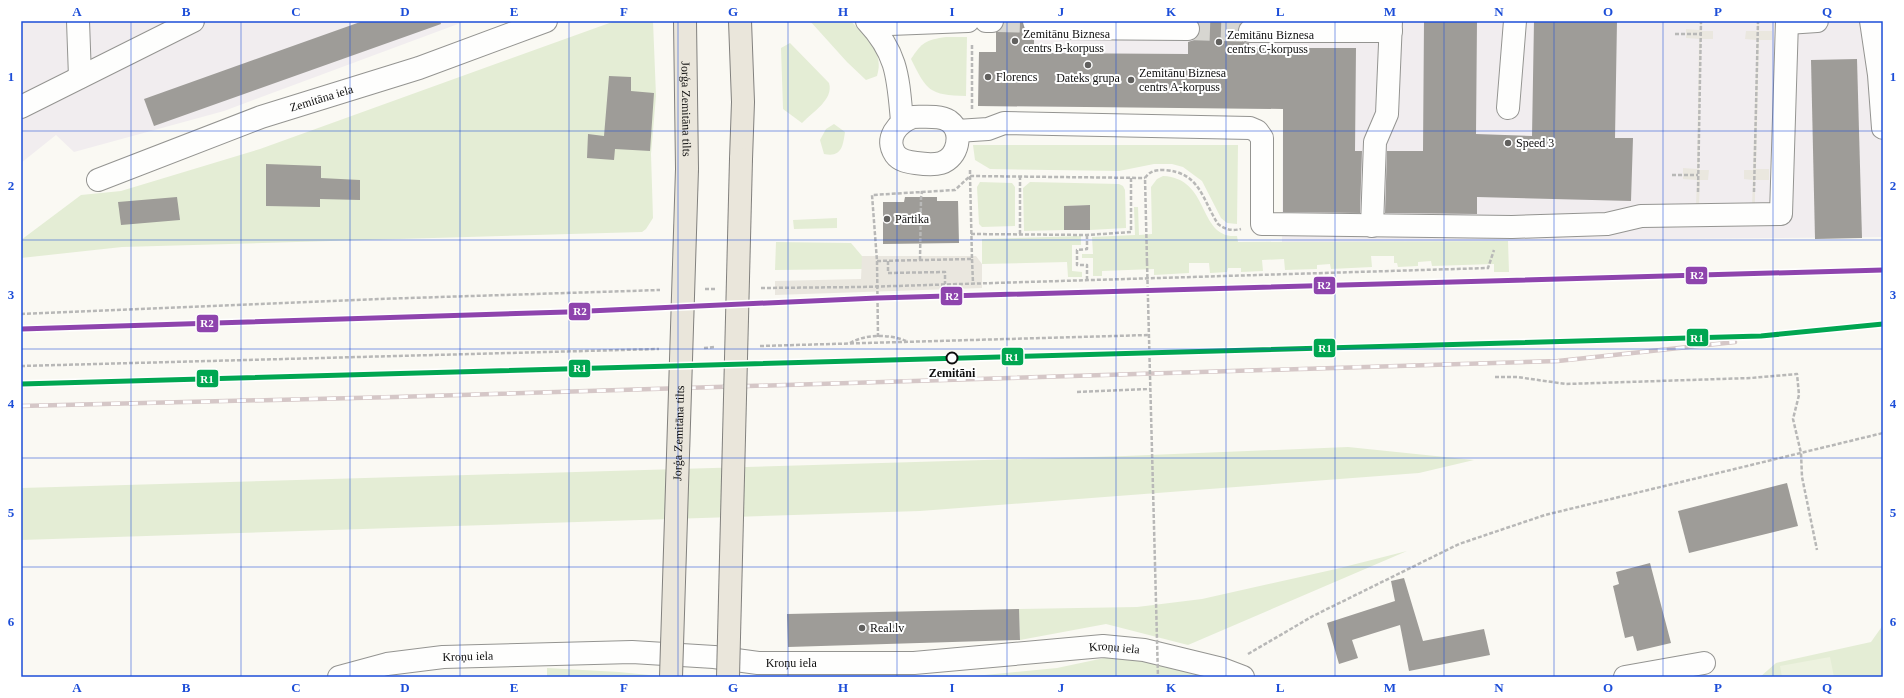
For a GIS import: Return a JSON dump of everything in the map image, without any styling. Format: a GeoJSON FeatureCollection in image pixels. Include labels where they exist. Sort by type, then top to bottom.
{"type":"FeatureCollection","features":[{"type":"Feature","properties":{"kind":"main road","name":"Jorģa Zemitāna tilts"},"geometry":{"type":"LineString","coordinates":[[671,677],[687,169],[685,21]]}},
{"type":"Feature","properties":{"kind":"main road"},"geometry":{"type":"LineString","coordinates":[[728,677],[743,102],[740,21]]}},
{"type":"Feature","properties":{"kind":"street"},"geometry":{"type":"LineString","coordinates":[[78,21],[80,77]]}},
{"type":"Feature","properties":{"kind":"street"},"geometry":{"type":"LineString","coordinates":[[21,106],[193,21]]}},
{"type":"Feature","properties":{"kind":"street","name":"Zemitāna iela"},"geometry":{"type":"LineString","coordinates":[[98,180],[261,117],[419,68],[546,21]]}},
{"type":"Feature","properties":{"kind":"street"},"geometry":{"type":"LineString","coordinates":[[986,21],[992,21]]}},
{"type":"Feature","properties":{"kind":"street"},"geometry":{"type":"LineString","coordinates":[[1508,108],[1515,21]]}},
{"type":"Feature","properties":{"kind":"street"},"geometry":{"type":"LineString","coordinates":[[957,131],[988,129],[1004,123],[1250,128],[1258,131],[1262,138],[1262,224],[1520,226],[1607,224],[1641,216],[1781,214],[1787,22],[1817,21]]}},
{"type":"Feature","properties":{"kind":"street"},"geometry":{"type":"LineString","coordinates":[[1871,21],[1881,74],[1883,128]]}},
{"type":"Feature","properties":{"kind":"street"},"geometry":{"type":"LineString","coordinates":[[1034,22],[1188,29]]}},
{"type":"Feature","properties":{"kind":"street"},"geometry":{"type":"LineString","coordinates":[[902,121],[898,79],[892,55],[871,26],[890,24],[970,30]]}},
{"type":"Feature","properties":{"kind":"street"},"geometry":{"type":"LineString","coordinates":[[1250,31],[1288,26],[1391,26],[1387,114],[1375,142],[1372,226]]}},
{"type":"Feature","properties":{"kind":"street"},"geometry":{"type":"LineString","coordinates":[[913,117],[938,118],[949,121],[957,131],[956,147],[951,158],[940,163],[907,162],[898,158],[891,148],[892,132],[902,121],[913,117]]}},
{"type":"Feature","properties":{"kind":"street","name":"Kroņu iela"},"geometry":{"type":"LineString","coordinates":[[339,677],[387,664],[444,656],[632,652],[714,657],[758,664],[914,663],[1103,646],[1144,650],[1222,669],[1243,677]]}},
{"type":"Feature","properties":{"kind":"street"},"geometry":{"type":"LineString","coordinates":[[1625,677],[1704,663]]}},
{"type":"Feature","properties":{"kind":"path"},"geometry":{"type":"LineString","coordinates":[[1698,195],[1701,21]]}},
{"type":"Feature","properties":{"kind":"path"},"geometry":{"type":"LineString","coordinates":[[1754,194],[1758,21]]}},
{"type":"Feature","properties":{"kind":"path"},"geometry":{"type":"LineString","coordinates":[[970,30],[972,107]]}},
{"type":"Feature","properties":{"kind":"path"},"geometry":{"type":"LineString","coordinates":[[1675,34],[1700,34]]}},
{"type":"Feature","properties":{"kind":"path"},"geometry":{"type":"LineString","coordinates":[[878,337],[877,261],[872,194],[922,190],[955,190],[970,176],[1144,178],[1149,173],[1156,170],[1177,171],[1196,183],[1205,198],[1210,212],[1218,224],[1224,228],[1234,230],[1262,224]]}},
{"type":"Feature","properties":{"kind":"path"},"geometry":{"type":"LineString","coordinates":[[1672,175],[1698,175]]}},
{"type":"Feature","properties":{"kind":"path"},"geometry":{"type":"LineString","coordinates":[[970,176],[973,283]]}},
{"type":"Feature","properties":{"kind":"path"},"geometry":{"type":"LineString","coordinates":[[1020,176],[1020,235]]}},
{"type":"Feature","properties":{"kind":"path"},"geometry":{"type":"LineString","coordinates":[[971,234],[1020,235],[1131,232],[1131,178]]}},
{"type":"Feature","properties":{"kind":"path"},"geometry":{"type":"LineString","coordinates":[[1144,178],[1158,677]]}},
{"type":"Feature","properties":{"kind":"path"},"geometry":{"type":"LineString","coordinates":[[920,260],[922,190]]}},
{"type":"Feature","properties":{"kind":"path"},"geometry":{"type":"LineString","coordinates":[[1086,234],[1087,249],[1076,250],[1077,265],[1087,266],[1087,280]]}},
{"type":"Feature","properties":{"kind":"path"},"geometry":{"type":"LineString","coordinates":[[877,261],[972,259]]}},
{"type":"Feature","properties":{"kind":"path"},"geometry":{"type":"LineString","coordinates":[[888,261],[888,273],[945,272],[945,284]]}},
{"type":"Feature","properties":{"kind":"path"},"geometry":{"type":"LineString","coordinates":[[754,288],[877,286],[1488,268]]}},
{"type":"Feature","properties":{"kind":"path"},"geometry":{"type":"LineString","coordinates":[[699,289],[723,289]]}},
{"type":"Feature","properties":{"kind":"path"},"geometry":{"type":"LineString","coordinates":[[21,314],[378,299],[668,290]]}},
{"type":"Feature","properties":{"kind":"path"},"geometry":{"type":"LineString","coordinates":[[1076,337],[1149,335]]}},
{"type":"Feature","properties":{"kind":"path"},"geometry":{"type":"LineString","coordinates":[[849,344],[859,338],[896,336],[908,341]]}},
{"type":"Feature","properties":{"kind":"path"},"geometry":{"type":"LineString","coordinates":[[21,366],[263,360]]}},
{"type":"Feature","properties":{"kind":"path"},"geometry":{"type":"LineString","coordinates":[[1495,377],[1517,377],[1566,384],[1751,378],[1797,374],[1799,395],[1793,418],[1801,454],[1802,477],[1817,550]]}},
{"type":"Feature","properties":{"kind":"path"},"geometry":{"type":"LineString","coordinates":[[1077,392],[1150,390]]}},
{"type":"Feature","properties":{"kind":"path"},"geometry":{"type":"LineString","coordinates":[[1222,669],[1313,616],[1460,544],[1545,515],[1883,433]]}},
{"type":"Feature","properties":{"kind":"shaded area"},"geometry":{"type":"Polygon","coordinates":[[[21,21],[466,21],[224,111],[74,152],[56,135],[21,163],[21,21]]]}},
{"type":"Feature","properties":{"kind":"shaded area"},"geometry":{"type":"Polygon","coordinates":[[[996,21],[1883,21],[1883,237],[1282,243],[1283,108],[978,106],[979,52],[996,52],[996,21]]]}},
{"type":"Feature","properties":{"kind":"shaded area"},"geometry":{"type":"Polygon","coordinates":[[[1700,21],[1702,21],[1702,31],[1713,31],[1713,39],[1701,39],[1699,170],[1709,170],[1708,180],[1700,180],[1699,205],[1696,205],[1697,180],[1683,179],[1683,168],[1697,169],[1699,39],[1686,38],[1686,29],[1700,30],[1700,21]]]}},
{"type":"Feature","properties":{"kind":"shaded area"},"geometry":{"type":"Polygon","coordinates":[[[1757,21],[1759,21],[1759,31],[1772,31],[1772,40],[1759,40],[1756,169],[1769,169],[1769,180],[1755,180],[1755,205],[1752,205],[1753,180],[1744,179],[1744,170],[1753,170],[1757,40],[1745,39],[1746,31],[1757,31],[1757,21]]]}},
{"type":"Feature","properties":{"kind":"shaded area"},"geometry":{"type":"Polygon","coordinates":[[[862,256],[976,256],[982,264],[982,288],[775,295],[775,281],[861,279],[862,256]]]}},
{"type":"Feature","properties":{"kind":"green space"},"geometry":{"type":"Polygon","coordinates":[[[615,21],[653,21],[656,96],[651,154],[653,218],[646,229],[642,232],[122,247],[21,258],[21,240],[81,195],[121,191],[260,149],[615,21]]]}},
{"type":"Feature","properties":{"kind":"green space"},"geometry":{"type":"Polygon","coordinates":[[[810,21],[851,21],[873,46],[879,67],[877,76],[866,80],[847,62],[810,21]]]}},
{"type":"Feature","properties":{"kind":"green space"},"geometry":{"type":"Polygon","coordinates":[[[946,37],[967,37],[966,96],[944,94],[931,89],[921,78],[911,59],[918,49],[925,43],[934,39],[946,37]]]}},
{"type":"Feature","properties":{"kind":"green space"},"geometry":{"type":"Polygon","coordinates":[[[790,43],[829,83],[830,89],[826,100],[822,105],[802,123],[783,109],[781,48],[790,43]]]}},
{"type":"Feature","properties":{"kind":"green space"},"geometry":{"type":"Polygon","coordinates":[[[834,124],[845,132],[842,146],[835,154],[824,154],[820,140],[826,129],[834,124]]]}},
{"type":"Feature","properties":{"kind":"green space"},"geometry":{"type":"Polygon","coordinates":[[[973,145],[1238,145],[1237,224],[1227,223],[1221,218],[1202,181],[1183,167],[1172,164],[1154,164],[1119,171],[990,169],[975,160],[973,145]]]}},
{"type":"Feature","properties":{"kind":"green space"},"geometry":{"type":"Polygon","coordinates":[[[1163,176],[1178,179],[1189,187],[1197,197],[1215,228],[1224,234],[1237,236],[1238,242],[1508,241],[1509,272],[1494,272],[1494,264],[1432,266],[1431,261],[1418,262],[1418,266],[1398,267],[1397,263],[1394,263],[1394,256],[1371,256],[1372,267],[1331,269],[1330,264],[1317,265],[1317,269],[1285,270],[1284,259],[1262,260],[1263,271],[1241,272],[1241,268],[1228,268],[1227,272],[1210,273],[1209,263],[1189,263],[1189,273],[1154,275],[1154,269],[1102,271],[1102,276],[1093,276],[1093,258],[1082,258],[1082,254],[1093,254],[1092,237],[1135,235],[1134,207],[1138,207],[1139,235],[1152,234],[1151,187],[1157,179],[1163,176]]]}},
{"type":"Feature","properties":{"kind":"green space"},"geometry":{"type":"Polygon","coordinates":[[[980,182],[1012,183],[1015,187],[1015,226],[982,227],[979,224],[977,187],[980,182]]]}},
{"type":"Feature","properties":{"kind":"green space"},"geometry":{"type":"Polygon","coordinates":[[[1030,182],[1119,184],[1123,186],[1125,190],[1126,228],[1090,230],[1090,205],[1064,206],[1064,230],[1024,231],[1023,188],[1030,182]]]}},
{"type":"Feature","properties":{"kind":"green space"},"geometry":{"type":"Polygon","coordinates":[[[837,218],[837,228],[794,229],[793,220],[837,218]]]}},
{"type":"Feature","properties":{"kind":"green space"},"geometry":{"type":"Polygon","coordinates":[[[1081,236],[1081,245],[1072,245],[1072,271],[1082,272],[1082,277],[1068,277],[1067,262],[982,264],[982,239],[1081,236]]]}},
{"type":"Feature","properties":{"kind":"green space"},"geometry":{"type":"Polygon","coordinates":[[[776,242],[851,243],[862,256],[862,269],[775,270],[776,242]]]}},
{"type":"Feature","properties":{"kind":"green space"},"geometry":{"type":"Polygon","coordinates":[[[1348,447],[1474,460],[1419,473],[920,511],[21,540],[21,488],[1125,456],[1348,447]]]}},
{"type":"Feature","properties":{"kind":"green space"},"geometry":{"type":"Polygon","coordinates":[[[1407,551],[1188,645],[1106,624],[1020,640],[1019,609],[1137,607],[1202,599],[1336,569],[1407,551]]]}},
{"type":"Feature","properties":{"kind":"green space"},"geometry":{"type":"Polygon","coordinates":[[[1883,625],[1883,677],[1760,677],[1776,663],[1871,642],[1883,625]]]}},
{"type":"Feature","properties":{"kind":"green space"},"geometry":{"type":"Polygon","coordinates":[[[1109,657],[1131,657],[1215,677],[964,677],[1057,668],[1109,657]]]}},
{"type":"Feature","properties":{"kind":"green space"},"geometry":{"type":"Polygon","coordinates":[[[1830,657],[1834,677],[1782,677],[1780,666],[1830,657]]]}},
{"type":"Feature","properties":{"kind":"green space"},"geometry":{"type":"Polygon","coordinates":[[[547,668],[619,672],[669,677],[547,677],[547,668]]]}},
{"type":"Feature","properties":{"kind":"building"},"geometry":{"type":"Polygon","coordinates":[[[363,21],[440,21],[441,24],[154,126],[144,99],[363,21]]]}},
{"type":"Feature","properties":{"kind":"building"},"geometry":{"type":"Polygon","coordinates":[[[1004,21],[1022,21],[1025,30],[1034,35],[1034,53],[1188,54],[1188,42],[1194,40],[1199,35],[1200,29],[1197,21],[1243,21],[1239,25],[1239,38],[1244,42],[1249,43],[1249,48],[1356,48],[1355,151],[1362,151],[1360,213],[1283,212],[1283,109],[978,106],[979,52],[996,52],[996,32],[1003,28],[1004,21]]]}},
{"type":"Feature","properties":{"kind":"building"},"geometry":{"type":"Polygon","coordinates":[[[1424,21],[1477,21],[1476,134],[1532,136],[1534,21],[1617,21],[1615,138],[1633,138],[1631,201],[1477,197],[1477,214],[1385,213],[1387,151],[1423,151],[1424,21]]]}},
{"type":"Feature","properties":{"kind":"building"},"geometry":{"type":"Polygon","coordinates":[[[1857,59],[1862,238],[1815,239],[1811,60],[1857,59]]]}},
{"type":"Feature","properties":{"kind":"building"},"geometry":{"type":"Polygon","coordinates":[[[609,76],[631,77],[631,91],[654,93],[650,151],[615,149],[614,160],[587,158],[588,134],[604,136],[609,76]]]}},
{"type":"Feature","properties":{"kind":"building"},"geometry":{"type":"Polygon","coordinates":[[[266,164],[321,166],[321,178],[360,180],[360,200],[320,199],[320,207],[266,206],[266,164]]]}},
{"type":"Feature","properties":{"kind":"building"},"geometry":{"type":"Polygon","coordinates":[[[177,197],[180,220],[121,225],[118,202],[177,197]]]}},
{"type":"Feature","properties":{"kind":"building"},"geometry":{"type":"Polygon","coordinates":[[[905,197],[937,197],[937,201],[958,201],[959,243],[883,244],[883,202],[904,202],[905,197]]]}},
{"type":"Feature","properties":{"kind":"building"},"geometry":{"type":"Polygon","coordinates":[[[1090,205],[1090,230],[1064,230],[1064,206],[1090,205]]]}},
{"type":"Feature","properties":{"kind":"building"},"geometry":{"type":"Polygon","coordinates":[[[1787,483],[1798,526],[1689,553],[1678,511],[1787,483]]]}},
{"type":"Feature","properties":{"kind":"building"},"geometry":{"type":"Polygon","coordinates":[[[1650,563],[1671,643],[1637,651],[1633,636],[1625,638],[1613,586],[1619,584],[1616,572],[1650,563]]]}},
{"type":"Feature","properties":{"kind":"building"},"geometry":{"type":"Polygon","coordinates":[[[1404,578],[1423,641],[1484,629],[1490,655],[1409,671],[1400,625],[1352,640],[1358,658],[1339,664],[1327,623],[1395,601],[1391,581],[1404,578]]]}},
{"type":"Feature","properties":{"kind":"building"},"geometry":{"type":"Polygon","coordinates":[[[1019,609],[1020,640],[788,647],[787,614],[1019,609]]]}},
{"type":"Feature","properties":{"kind":"tunnel"},"geometry":{"type":"LineString","coordinates":[[998,21],[1034,22]]}},
{"type":"Feature","properties":{"kind":"tunnel"},"geometry":{"type":"LineString","coordinates":[[1188,29],[1250,31]]}},
{"type":"Feature","properties":{"kind":"railway"},"geometry":{"type":"LineString","coordinates":[[21,384],[1761,336],[1883,324]]}},
{"type":"Feature","properties":{"kind":"railway"},"geometry":{"type":"LineString","coordinates":[[21,406],[395,397],[1558,361],[1735,342]]}},
{"type":"Feature","properties":{"kind":"transit line","name":"R2"},"geometry":{"type":"LineString","coordinates":[[21,329],[567,312],[877,298],[1883,270]]}},
{"type":"Feature","properties":{"kind":"transit line","name":"R1"},"geometry":{"type":"LineString","coordinates":[[21,384],[1761,336],[1883,324]]}},
{"type":"Feature","properties":{"kind":"place","name":"Zemitānu Biznesa centrs B-korpuss"},"geometry":{"type":"Point","coordinates":[1015,41]}},
{"type":"Feature","properties":{"kind":"place","name":"Zemitānu Biznesa centrs C-korpuss"},"geometry":{"type":"Point","coordinates":[1219,42]}},
{"type":"Feature","properties":{"kind":"place","name":"Dateks grupa"},"geometry":{"type":"Point","coordinates":[1088,65]}},
{"type":"Feature","properties":{"kind":"place","name":"Florencs"},"geometry":{"type":"Point","coordinates":[988,77]}},
{"type":"Feature","properties":{"kind":"place","name":"Zemitānu Biznesa centrs A-korpuss"},"geometry":{"type":"Point","coordinates":[1131,80]}},
{"type":"Feature","properties":{"kind":"place","name":"Speed 3"},"geometry":{"type":"Point","coordinates":[1508,143]}},
{"type":"Feature","properties":{"kind":"place","name":"Pārtika"},"geometry":{"type":"Point","coordinates":[887,219]}},
{"type":"Feature","properties":{"kind":"place","name":"Zemitāni"},"geometry":{"type":"Point","coordinates":[952,358]}},
{"type":"Feature","properties":{"kind":"place","name":"Real.lv"},"geometry":{"type":"Point","coordinates":[862,628]}}]}
